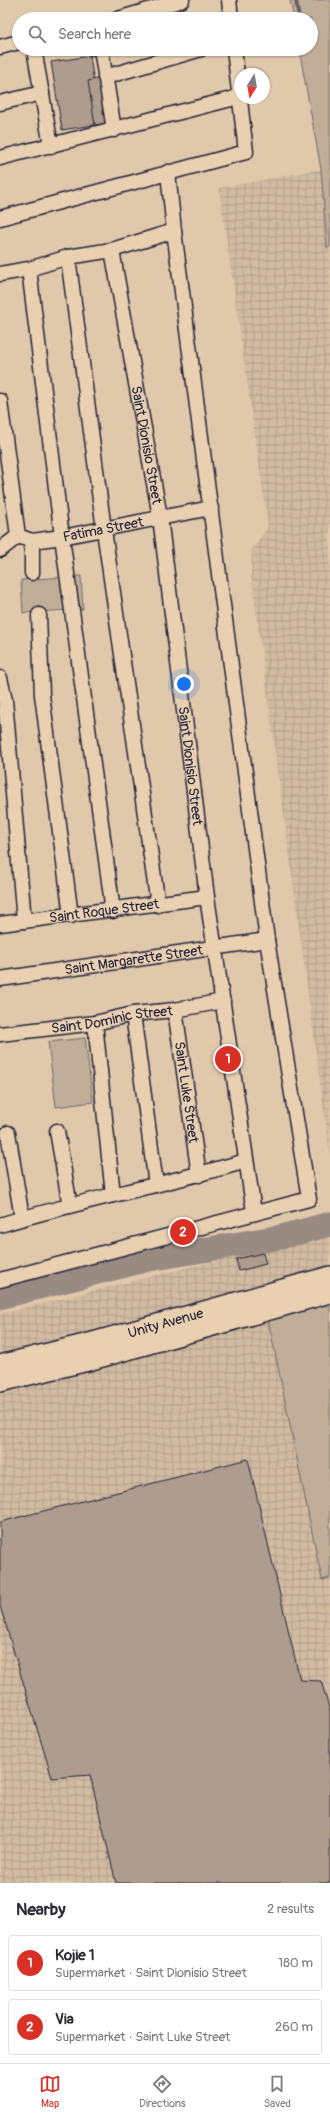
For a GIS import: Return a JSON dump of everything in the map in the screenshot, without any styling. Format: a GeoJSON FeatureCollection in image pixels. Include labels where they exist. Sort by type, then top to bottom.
{"type":"FeatureCollection","features":[{"type":"Feature","properties":{"kind":"street"},"geometry":{"type":"LineString","coordinates":[[142,12],[182,0]]}},
{"type":"Feature","properties":{"kind":"street"},"geometry":{"type":"LineString","coordinates":[[229,0],[230,12]]}},
{"type":"Feature","properties":{"kind":"street"},"geometry":{"type":"LineString","coordinates":[[0,47],[12,44]]}},
{"type":"Feature","properties":{"kind":"street"},"geometry":{"type":"LineString","coordinates":[[35,56],[51,146]]}},
{"type":"Feature","properties":{"kind":"street"},"geometry":{"type":"LineString","coordinates":[[102,56],[114,130]]}},
{"type":"Feature","properties":{"kind":"street"},"geometry":{"type":"LineString","coordinates":[[105,77],[177,56]]}},
{"type":"Feature","properties":{"kind":"street"},"geometry":{"type":"LineString","coordinates":[[235,56],[236,68]]}},
{"type":"Feature","properties":{"kind":"street"},"geometry":{"type":"LineString","coordinates":[[0,103],[42,93]]}},
{"type":"Feature","properties":{"kind":"street"},"geometry":{"type":"LineString","coordinates":[[0,158],[234,98]]}},
{"type":"Feature","properties":{"kind":"street"},"geometry":{"type":"LineString","coordinates":[[0,218],[246,152],[240,104]]}},
{"type":"Feature","properties":{"kind":"street"},"geometry":{"type":"LineString","coordinates":[[0,1280],[246,1216],[254,1212],[309,1199],[267,940],[174,231],[168,172]]}},
{"type":"Feature","properties":{"kind":"street"},"geometry":{"type":"LineString","coordinates":[[0,274],[28,270],[68,257],[112,250],[174,231]]}},
{"type":"Feature","properties":{"kind":"street","name":"Saint Dionisio Street"},"geometry":{"type":"LineString","coordinates":[[112,250],[160,517],[208,897],[254,1212]]}},
{"type":"Feature","properties":{"kind":"street"},"geometry":{"type":"LineString","coordinates":[[68,257],[104,530],[158,905]]}},
{"type":"Feature","properties":{"kind":"street"},"geometry":{"type":"LineString","coordinates":[[28,270],[62,537],[113,911]]}},
{"type":"Feature","properties":{"kind":"street"},"geometry":{"type":"LineString","coordinates":[[0,401],[18,536],[0,550]]}},
{"type":"Feature","properties":{"kind":"street","name":"Fatima Street"},"geometry":{"type":"LineString","coordinates":[[18,536],[32,541],[62,537],[211,508]]}},
{"type":"Feature","properties":{"kind":"street"},"geometry":{"type":"LineString","coordinates":[[32,541],[32,573]]}},
{"type":"Feature","properties":{"kind":"street"},"geometry":{"type":"LineString","coordinates":[[39,615],[42,695],[71,916]]}},
{"type":"Feature","properties":{"kind":"street"},"geometry":{"type":"LineString","coordinates":[[0,678],[5,700],[24,922]]}},
{"type":"Feature","properties":{"kind":"street","name":"Saint Roque Street"},"geometry":{"type":"LineString","coordinates":[[0,924],[113,911],[208,897]]}},
{"type":"Feature","properties":{"kind":"street","name":"Saint Margarette Street"},"geometry":{"type":"LineString","coordinates":[[0,979],[267,940]]}},
{"type":"Feature","properties":{"kind":"street","name":"Saint Dominic Street"},"geometry":{"type":"LineString","coordinates":[[0,1034],[95,1023],[133,1014],[175,1010],[223,1001]]}},
{"type":"Feature","properties":{"kind":"street","name":"Saint Luke Street"},"geometry":{"type":"LineString","coordinates":[[175,1010],[199,1175]]}},
{"type":"Feature","properties":{"kind":"street"},"geometry":{"type":"LineString","coordinates":[[133,1014],[156,1185]]}},
{"type":"Feature","properties":{"kind":"street"},"geometry":{"type":"LineString","coordinates":[[95,1023],[113,1194]]}},
{"type":"Feature","properties":{"kind":"street"},"geometry":{"type":"LineString","coordinates":[[57,1130],[70,1206]]}},
{"type":"Feature","properties":{"kind":"street"},"geometry":{"type":"LineString","coordinates":[[8,1133],[22,1218]]}},
{"type":"Feature","properties":{"kind":"street"},"geometry":{"type":"LineString","coordinates":[[0,1225],[113,1194],[199,1175],[246,1161]]}},
{"type":"Feature","properties":{"kind":"street","name":"Unity Avenue"},"geometry":{"type":"LineString","coordinates":[[0,1366],[97,1342],[330,1277]]}},
{"type":"Feature","properties":{"kind":"street","name":"Unity Avenue"},"geometry":{"type":"LineString","coordinates":[[0,1381],[99,1357],[330,1292]]}},
{"type":"Feature","properties":{"kind":"shaded area"},"geometry":{"type":"Polygon","coordinates":[[[290,0],[330,0],[330,1156],[251,573],[252,550],[268,526],[219,188],[321,169],[300,56],[318,56],[318,12],[293,12],[290,0]]]}},
{"type":"Feature","properties":{"kind":"shaded area"},"geometry":{"type":"Polygon","coordinates":[[[290,0],[330,0],[330,247],[327,248],[321,169],[300,56],[318,56],[318,12],[293,12],[290,0]]]}},
{"type":"Feature","properties":{"kind":"shaded area"},"geometry":{"type":"Polygon","coordinates":[[[81,576],[83,609],[23,613],[21,580],[81,576]]]}},
{"type":"Feature","properties":{"kind":"shaded area"},"geometry":{"type":"Polygon","coordinates":[[[85,1038],[93,1102],[56,1107],[48,1042],[85,1038]]]}},
{"type":"Feature","properties":{"kind":"shaded area"},"geometry":{"type":"Polygon","coordinates":[[[330,1232],[330,1883],[0,1883],[0,1314],[330,1232]]]}},
{"type":"Feature","properties":{"kind":"shaded area"},"geometry":{"type":"Polygon","coordinates":[[[330,1303],[330,1578],[322,1580],[268,1319],[330,1303]]]}},
{"type":"Feature","properties":{"kind":"building"},"geometry":{"type":"Polygon","coordinates":[[[90,56],[100,124],[62,130],[51,62],[90,56]]]}},
{"type":"Feature","properties":{"kind":"building"},"geometry":{"type":"Polygon","coordinates":[[[104,77],[111,123],[95,125],[88,81],[104,77]]]}},
{"type":"Feature","properties":{"kind":"building"},"geometry":{"type":"Polygon","coordinates":[[[263,1253],[266,1264],[239,1271],[236,1259],[263,1253]]]}},
{"type":"Feature","properties":{"kind":"building"},"geometry":{"type":"Polygon","coordinates":[[[248,1459],[300,1680],[321,1681],[330,1711],[330,1883],[116,1883],[90,1775],[52,1778],[0,1606],[0,1522],[248,1459]]]}},
{"type":"Feature","properties":{"kind":"waterway"},"geometry":{"type":"LineString","coordinates":[[296,0],[298,12]]}},
{"type":"Feature","properties":{"kind":"waterway"},"geometry":{"type":"LineString","coordinates":[[0,1297],[149,1259],[281,1237],[330,1224]]}},
{"type":"Feature","properties":{"kind":"place","name":"Kojie 1"},"geometry":{"type":"Point","coordinates":[228,1059]}},
{"type":"Feature","properties":{"kind":"place","name":"Via"},"geometry":{"type":"Point","coordinates":[183,1232]}}]}
